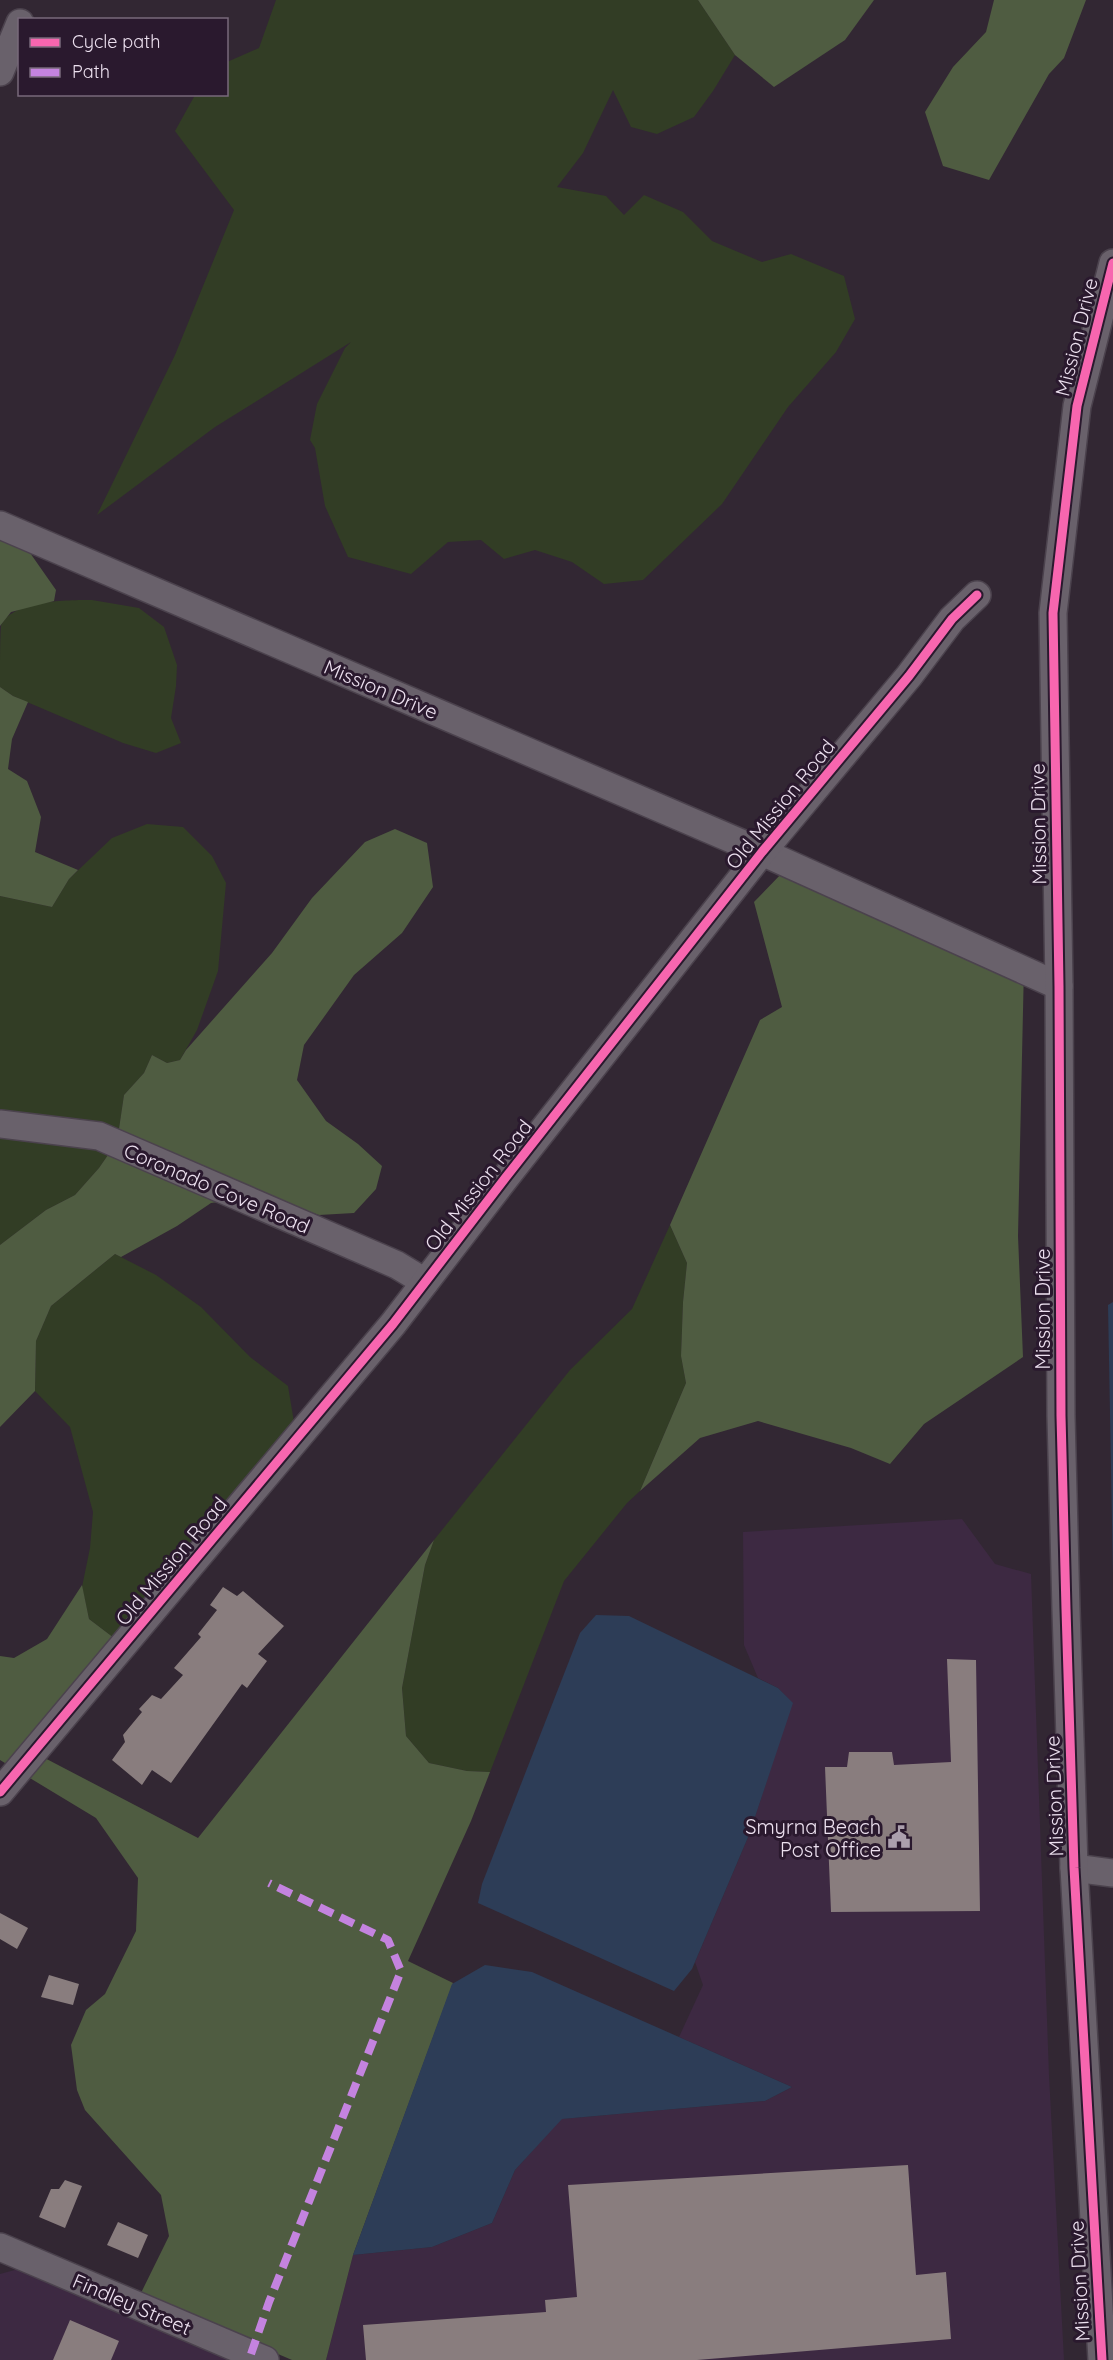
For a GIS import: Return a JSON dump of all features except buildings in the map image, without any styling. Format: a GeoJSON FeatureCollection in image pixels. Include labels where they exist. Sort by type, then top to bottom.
{"type":"FeatureCollection","features":[{"type":"Feature","properties":{"kind":"street"},"geometry":{"type":"LineString","coordinates":[[21,18],[28,0]]}},
{"type":"Feature","properties":{"kind":"street"},"geometry":{"type":"LineString","coordinates":[[0,72],[18,26]]}},
{"type":"Feature","properties":{"kind":"street","name":"Mission Drive"},"geometry":{"type":"LineString","coordinates":[[1102,2360],[1103,2216],[1074,1868],[1061,1416],[1059,986],[1053,613],[1077,406],[1113,263]]}},
{"type":"Feature","properties":{"kind":"street","name":"Mission Drive"},"geometry":{"type":"LineString","coordinates":[[0,525],[762,852],[1059,986]]}},
{"type":"Feature","properties":{"kind":"street","name":"Old Mission Road"},"geometry":{"type":"LineString","coordinates":[[0,1792],[393,1324],[762,852],[909,676],[952,619],[977,595]]}},
{"type":"Feature","properties":{"kind":"street","name":"Coronado Cove Road"},"geometry":{"type":"LineString","coordinates":[[0,1124],[99,1136],[397,1265],[425,1282]]}},
{"type":"Feature","properties":{"kind":"street"},"geometry":{"type":"LineString","coordinates":[[1074,1868],[1113,1873]]}},
{"type":"Feature","properties":{"kind":"street","name":"Findley Street"},"geometry":{"type":"LineString","coordinates":[[0,2247],[265,2360]]}},
{"type":"Feature","properties":{"kind":"shaded area"},"geometry":{"type":"Polygon","coordinates":[[[962,1519],[995,1564],[1031,1574],[1049,2075],[1064,2360],[326,2360],[353,2255],[432,2247],[492,2223],[515,2170],[561,2119],[765,2101],[792,2087],[679,2037],[703,1985],[695,1962],[749,1835],[792,1703],[778,1688],[758,1678],[744,1645],[743,1532],[962,1519]]]}},
{"type":"Feature","properties":{"kind":"shaded area"},"geometry":{"type":"Polygon","coordinates":[[[22,2268],[238,2360],[0,2360],[0,2274],[22,2268]]]}},
{"type":"Feature","properties":{"kind":"green space"},"geometry":{"type":"Polygon","coordinates":[[[276,0],[698,0],[735,55],[694,117],[657,134],[631,127],[613,90],[583,153],[557,187],[606,196],[624,215],[644,195],[683,212],[712,241],[762,262],[791,254],[844,276],[855,319],[836,352],[788,407],[722,504],[643,580],[604,584],[572,562],[535,550],[504,559],[481,540],[448,542],[411,574],[348,557],[325,506],[315,448],[310,440],[317,404],[345,348],[351,342],[215,427],[97,515],[175,355],[234,210],[175,131],[194,96],[228,96],[228,62],[259,48],[276,0]]]}},
{"type":"Feature","properties":{"kind":"green space"},"geometry":{"type":"Polygon","coordinates":[[[698,0],[874,0],[845,40],[774,87],[735,55],[698,0]]]}},
{"type":"Feature","properties":{"kind":"green space"},"geometry":{"type":"Polygon","coordinates":[[[994,0],[1086,0],[1064,58],[1049,74],[989,180],[943,166],[925,112],[953,67],[986,32],[994,0]]]}},
{"type":"Feature","properties":{"kind":"green space"},"geometry":{"type":"Polygon","coordinates":[[[0,539],[28,550],[56,590],[54,601],[11,612],[0,626],[0,539]]]}},
{"type":"Feature","properties":{"kind":"green space"},"geometry":{"type":"Polygon","coordinates":[[[92,600],[139,608],[164,627],[177,665],[171,718],[181,743],[156,753],[123,743],[13,696],[0,687],[1,626],[7,617],[28,606],[41,603],[92,600]]]}},
{"type":"Feature","properties":{"kind":"green space"},"geometry":{"type":"Polygon","coordinates":[[[0,687],[28,702],[12,739],[8,769],[27,781],[41,817],[35,852],[78,870],[69,879],[52,907],[0,896],[0,687]]]}},
{"type":"Feature","properties":{"kind":"green space"},"geometry":{"type":"Polygon","coordinates":[[[147,824],[183,827],[212,856],[226,883],[218,971],[197,1030],[180,1060],[167,1063],[152,1055],[144,1073],[124,1095],[117,1142],[99,1168],[75,1195],[46,1210],[0,1245],[0,896],[52,907],[69,879],[112,838],[147,824]]]}},
{"type":"Feature","properties":{"kind":"green space"},"geometry":{"type":"Polygon","coordinates":[[[395,829],[427,843],[433,887],[402,933],[354,975],[304,1045],[297,1080],[326,1121],[358,1144],[382,1166],[376,1189],[354,1213],[319,1215],[264,1196],[211,1203],[177,1226],[121,1257],[115,1254],[51,1306],[36,1341],[35,1391],[0,1427],[0,1245],[46,1210],[75,1195],[99,1168],[117,1142],[124,1095],[144,1073],[152,1055],[167,1063],[180,1060],[186,1050],[272,953],[312,898],[365,842],[395,829]]]}},
{"type":"Feature","properties":{"kind":"green space"},"geometry":{"type":"Polygon","coordinates":[[[783,872],[1024,966],[1018,1236],[1023,1357],[924,1424],[890,1464],[851,1448],[758,1421],[700,1438],[640,1491],[686,1383],[681,1356],[687,1263],[670,1225],[760,1020],[782,1007],[754,902],[783,872]]]}},
{"type":"Feature","properties":{"kind":"green space"},"geometry":{"type":"Polygon","coordinates":[[[670,1225],[687,1263],[681,1356],[686,1383],[640,1491],[627,1503],[564,1581],[490,1772],[467,1771],[429,1763],[406,1736],[402,1688],[425,1565],[434,1540],[570,1370],[632,1309],[670,1225]]]}},
{"type":"Feature","properties":{"kind":"green space"},"geometry":{"type":"Polygon","coordinates":[[[115,1254],[156,1275],[201,1307],[250,1357],[288,1386],[294,1422],[114,1638],[89,1619],[82,1587],[90,1548],[93,1512],[70,1427],[35,1391],[36,1341],[51,1306],[115,1254]]]}},
{"type":"Feature","properties":{"kind":"green space"},"geometry":{"type":"Polygon","coordinates":[[[434,1540],[425,1565],[402,1688],[406,1736],[429,1763],[467,1771],[490,1772],[471,1821],[408,1961],[453,1983],[353,2255],[326,2360],[292,2360],[140,2295],[169,2236],[161,2195],[85,2110],[77,2090],[71,2045],[86,2010],[105,1994],[136,1931],[138,1878],[96,1818],[0,1760],[0,1656],[14,1658],[47,1639],[82,1585],[89,1619],[114,1638],[37,1754],[198,1838],[434,1540]]]}},
{"type":"Feature","properties":{"kind":"water"},"geometry":{"type":"Polygon","coordinates":[[[1113,1302],[1113,1576],[1108,1305],[1113,1302]]]}},
{"type":"Feature","properties":{"kind":"water"},"geometry":{"type":"Polygon","coordinates":[[[596,1615],[629,1616],[778,1688],[793,1703],[749,1835],[692,1969],[674,1991],[478,1903],[482,1884],[580,1633],[596,1615]]]}},
{"type":"Feature","properties":{"kind":"water"},"geometry":{"type":"Polygon","coordinates":[[[485,1965],[532,1972],[792,2087],[765,2101],[562,2119],[515,2170],[492,2223],[432,2247],[353,2255],[452,1984],[485,1965]]]}},
{"type":"Feature","properties":{"kind":"marked path"},"geometry":{"type":"LineString","coordinates":[[251,2354],[269,2302],[401,1971],[388,1940],[269,1883]]}},
{"type":"Feature","properties":{"kind":"cycle path"},"geometry":{"type":"LineString","coordinates":[[1102,2360],[1074,1868],[1066,1609],[1061,1416],[1059,986],[1053,613],[1077,406],[1113,263]]}},
{"type":"Feature","properties":{"kind":"cycle path"},"geometry":{"type":"LineString","coordinates":[[0,1792],[393,1324],[762,852],[909,676],[952,619],[977,595]]}},
{"type":"Feature","properties":{"kind":"place","name":"Smyrna Beach Post Office"},"geometry":{"type":"Point","coordinates":[899,1837]}}]}
